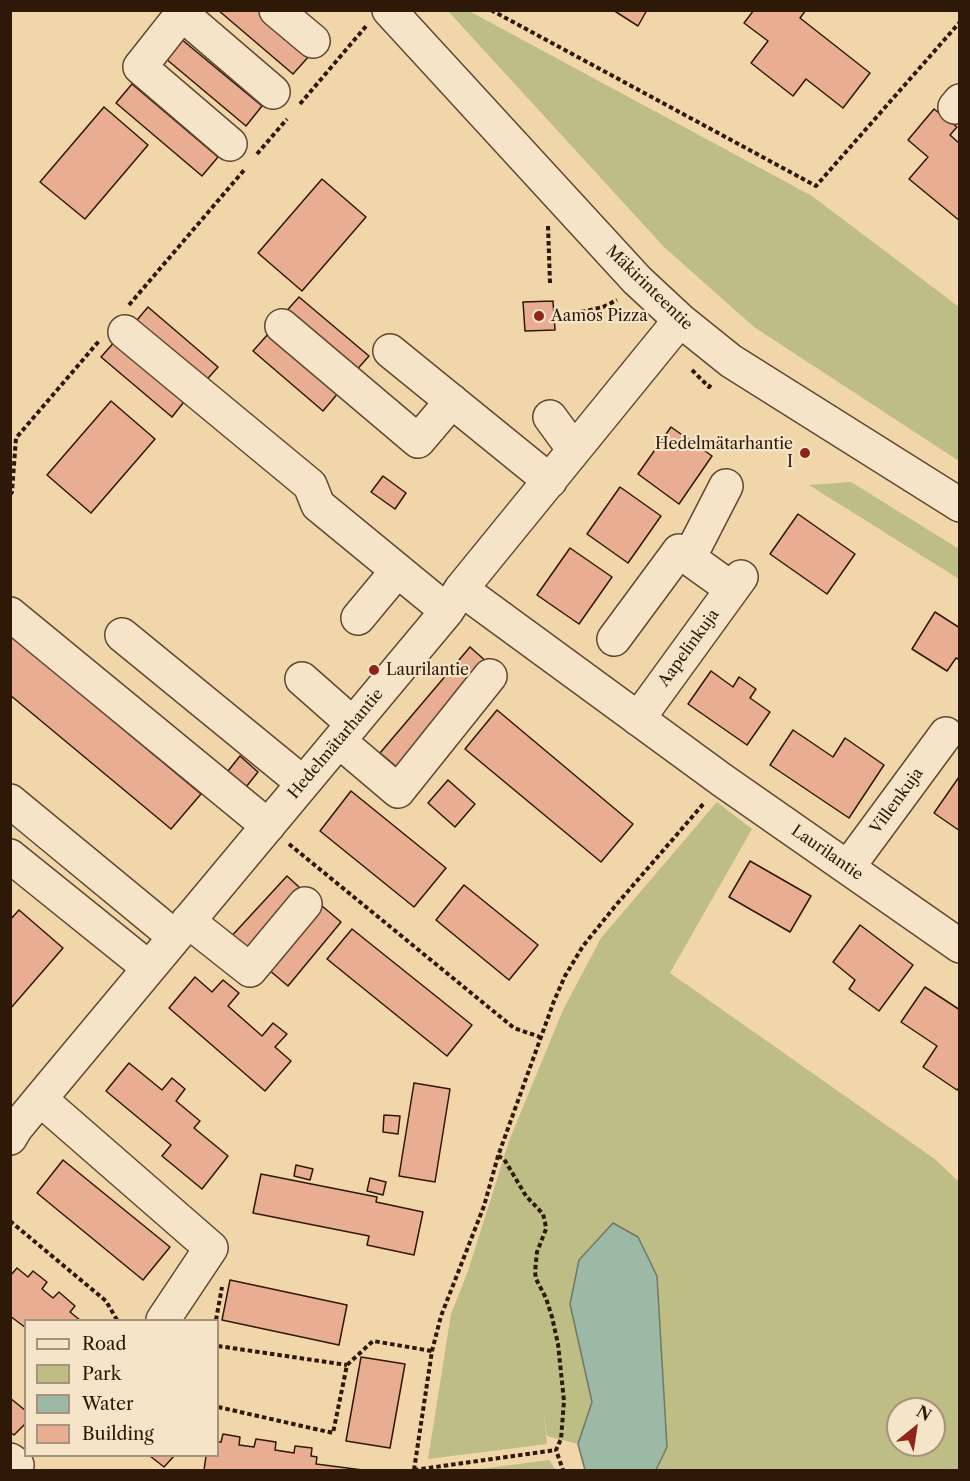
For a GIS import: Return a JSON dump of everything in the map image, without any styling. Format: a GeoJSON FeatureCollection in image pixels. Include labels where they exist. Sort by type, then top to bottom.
{"type":"FeatureCollection","features":[{"type":"Feature","properties":{"kind":"street"},"geometry":{"type":"LineString","coordinates":[[276,10],[313,41]]}},
{"type":"Feature","properties":{"kind":"street"},"geometry":{"type":"LineString","coordinates":[[244,156],[140,67],[184,12],[273,92]]}},
{"type":"Feature","properties":{"kind":"street","name":"Mäkirinteentie"},"geometry":{"type":"LineString","coordinates":[[380,15],[637,280],[680,320],[731,361],[960,505]]}},
{"type":"Feature","properties":{"kind":"street","name":"Hedelmätarhantie"},"geometry":{"type":"LineString","coordinates":[[12,1130],[346,732],[680,320]]}},
{"type":"Feature","properties":{"kind":"street"},"geometry":{"type":"LineString","coordinates":[[282,326],[418,441],[452,401]]}},
{"type":"Feature","properties":{"kind":"street","name":"Laurilantie"},"geometry":{"type":"LineString","coordinates":[[117,327],[310,485],[318,505],[397,571],[454,600],[638,719],[960,946]]}},
{"type":"Feature","properties":{"kind":"street"},"geometry":{"type":"LineString","coordinates":[[390,351],[550,481]]}},
{"type":"Feature","properties":{"kind":"street"},"geometry":{"type":"LineString","coordinates":[[550,417],[574,450]]}},
{"type":"Feature","properties":{"kind":"street"},"geometry":{"type":"LineString","coordinates":[[614,639],[680,551],[689,558],[726,486]]}},
{"type":"Feature","properties":{"kind":"street","name":"Aapelinkuja"},"geometry":{"type":"LineString","coordinates":[[638,719],[736,583],[689,558]]}},
{"type":"Feature","properties":{"kind":"street"},"geometry":{"type":"LineString","coordinates":[[358,618],[397,571]]}},
{"type":"Feature","properties":{"kind":"street"},"geometry":{"type":"LineString","coordinates":[[10,614],[268,826]]}},
{"type":"Feature","properties":{"kind":"street"},"geometry":{"type":"LineString","coordinates":[[122,635],[303,783]]}},
{"type":"Feature","properties":{"kind":"street"},"geometry":{"type":"LineString","coordinates":[[302,679],[399,791],[490,676]]}},
{"type":"Feature","properties":{"kind":"street","name":"Villenkuja"},"geometry":{"type":"LineString","coordinates":[[848,867],[946,734]]}},
{"type":"Feature","properties":{"kind":"street"},"geometry":{"type":"LineString","coordinates":[[10,801],[182,929],[250,970],[305,904]]}},
{"type":"Feature","properties":{"kind":"street"},"geometry":{"type":"LineString","coordinates":[[10,856],[149,968]]}},
{"type":"Feature","properties":{"kind":"street"},"geometry":{"type":"LineString","coordinates":[[40,1099],[211,1248],[165,1319]]}},
{"type":"Feature","properties":{"kind":"path"},"geometry":{"type":"LineString","coordinates":[[491,10],[816,186],[960,22]]}},
{"type":"Feature","properties":{"kind":"path"},"geometry":{"type":"LineString","coordinates":[[10,495],[16,438],[117,327],[244,156],[380,15]]}},
{"type":"Feature","properties":{"kind":"path"},"geometry":{"type":"LineString","coordinates":[[548,217],[550,283]]}},
{"type":"Feature","properties":{"kind":"path"},"geometry":{"type":"LineString","coordinates":[[556,1450],[414,1470],[432,1351],[441,1316],[484,1206],[498,1156],[540,1037],[566,976],[584,946],[616,905],[722,780]]}},
{"type":"Feature","properties":{"kind":"path"},"geometry":{"type":"LineString","coordinates":[[268,826],[514,1028],[540,1037]]}},
{"type":"Feature","properties":{"kind":"path"},"geometry":{"type":"LineString","coordinates":[[498,1156],[504,1159],[521,1188],[543,1214],[545,1222],[546,1228],[537,1251],[535,1272],[536,1279],[546,1298],[558,1344],[564,1411],[561,1439],[556,1450],[563,1470]]}},
{"type":"Feature","properties":{"kind":"path"},"geometry":{"type":"LineString","coordinates":[[10,1221],[106,1301],[116,1319]]}},
{"type":"Feature","properties":{"kind":"path"},"geometry":{"type":"LineString","coordinates":[[216,1319],[222,1286]]}},
{"type":"Feature","properties":{"kind":"path"},"geometry":{"type":"LineString","coordinates":[[219,1407],[333,1433],[347,1365],[373,1341],[432,1351]]}},
{"type":"Feature","properties":{"kind":"path"},"geometry":{"type":"LineString","coordinates":[[219,1346],[347,1365]]}},
{"type":"Feature","properties":{"kind":"green space"},"geometry":{"type":"Polygon","coordinates":[[[448,11],[469,11],[812,196],[959,307],[959,461],[754,327],[664,247],[448,11]]]}},
{"type":"Feature","properties":{"kind":"green space"},"geometry":{"type":"Polygon","coordinates":[[[851,482],[959,549],[959,579],[809,485],[851,482]]]}},
{"type":"Feature","properties":{"kind":"green space"},"geometry":{"type":"Polygon","coordinates":[[[717,802],[752,829],[670,973],[936,1160],[959,1182],[959,1470],[656,1470],[667,1447],[657,1276],[579,1260],[570,1304],[592,1402],[578,1444],[547,1436],[544,1415],[547,1444],[428,1459],[451,1314],[468,1271],[509,1141],[563,1010],[601,938],[717,802]]]}},
{"type":"Feature","properties":{"kind":"green space"},"geometry":{"type":"Polygon","coordinates":[[[549,1460],[556,1470],[473,1470],[549,1460]]]}},
{"type":"Feature","properties":{"kind":"water"},"geometry":{"type":"Polygon","coordinates":[[[613,1223],[638,1237],[657,1276],[667,1447],[656,1470],[585,1470],[578,1444],[592,1402],[570,1304],[579,1260],[613,1223]]]}},
{"type":"Feature","properties":{"kind":"building"},"geometry":{"type":"Polygon","coordinates":[[[218,10],[257,10],[310,55],[293,74],[218,10]]]}},
{"type":"Feature","properties":{"kind":"building"},"geometry":{"type":"Polygon","coordinates":[[[613,10],[647,10],[638,26],[613,10]]]}},
{"type":"Feature","properties":{"kind":"building"},"geometry":{"type":"Polygon","coordinates":[[[754,10],[806,10],[800,18],[870,73],[843,108],[806,79],[793,96],[751,63],[768,41],[744,23],[754,10]]]}},
{"type":"Feature","properties":{"kind":"building"},"geometry":{"type":"Polygon","coordinates":[[[175,34],[262,106],[246,126],[159,53],[175,34]]]}},
{"type":"Feature","properties":{"kind":"building"},"geometry":{"type":"Polygon","coordinates":[[[132,84],[218,157],[202,176],[116,103],[132,84]]]}},
{"type":"Feature","properties":{"kind":"building"},"geometry":{"type":"Polygon","coordinates":[[[104,107],[148,145],[85,219],[40,182],[104,107]]]}},
{"type":"Feature","properties":{"kind":"building"},"geometry":{"type":"Polygon","coordinates":[[[934,109],[957,127],[950,135],[960,144],[960,221],[909,179],[928,157],[908,140],[934,109]]]}},
{"type":"Feature","properties":{"kind":"building"},"geometry":{"type":"Polygon","coordinates":[[[322,179],[366,217],[302,291],[258,253],[322,179]]]}},
{"type":"Feature","properties":{"kind":"building"},"geometry":{"type":"Polygon","coordinates":[[[299,297],[369,356],[353,374],[283,315],[299,297]]]}},
{"type":"Feature","properties":{"kind":"building","name":"Aamos Pizza"},"geometry":{"type":"Polygon","coordinates":[[[553,301],[555,330],[525,331],[523,302],[553,301]]]}},
{"type":"Feature","properties":{"kind":"building"},"geometry":{"type":"Polygon","coordinates":[[[148,307],[218,367],[202,385],[132,326],[148,307]]]}},
{"type":"Feature","properties":{"kind":"building"},"geometry":{"type":"Polygon","coordinates":[[[269,333],[339,392],[323,411],[253,351],[269,333]]]}},
{"type":"Feature","properties":{"kind":"building"},"geometry":{"type":"Polygon","coordinates":[[[117,339],[187,398],[172,417],[101,357],[117,339]]]}},
{"type":"Feature","properties":{"kind":"building"},"geometry":{"type":"Polygon","coordinates":[[[111,401],[155,439],[91,513],[47,475],[111,401]]]}},
{"type":"Feature","properties":{"kind":"building"},"geometry":{"type":"Polygon","coordinates":[[[671,427],[712,456],[679,504],[638,474],[671,427]]]}},
{"type":"Feature","properties":{"kind":"building"},"geometry":{"type":"Polygon","coordinates":[[[383,476],[406,493],[395,509],[371,492],[383,476]]]}},
{"type":"Feature","properties":{"kind":"building"},"geometry":{"type":"Polygon","coordinates":[[[620,487],[661,516],[628,563],[587,534],[620,487]]]}},
{"type":"Feature","properties":{"kind":"building"},"geometry":{"type":"Polygon","coordinates":[[[798,514],[855,554],[827,594],[770,554],[798,514]]]}},
{"type":"Feature","properties":{"kind":"building"},"geometry":{"type":"Polygon","coordinates":[[[570,548],[612,577],[579,624],[537,595],[570,548]]]}},
{"type":"Feature","properties":{"kind":"building"},"geometry":{"type":"Polygon","coordinates":[[[935,612],[960,628],[960,660],[956,658],[947,671],[912,649],[935,612]]]}},
{"type":"Feature","properties":{"kind":"building"},"geometry":{"type":"Polygon","coordinates":[[[10,635],[201,794],[171,829],[10,695],[10,635]]]}},
{"type":"Feature","properties":{"kind":"building"},"geometry":{"type":"Polygon","coordinates":[[[470,647],[488,663],[399,769],[380,753],[470,647]]]}},
{"type":"Feature","properties":{"kind":"building"},"geometry":{"type":"Polygon","coordinates":[[[711,671],[733,687],[739,677],[756,689],[750,698],[770,712],[747,745],[688,704],[711,671]]]}},
{"type":"Feature","properties":{"kind":"building"},"geometry":{"type":"Polygon","coordinates":[[[497,710],[633,824],[601,862],[465,749],[497,710]]]}},
{"type":"Feature","properties":{"kind":"building"},"geometry":{"type":"Polygon","coordinates":[[[793,730],[833,757],[845,738],[884,765],[849,818],[770,765],[793,730]]]}},
{"type":"Feature","properties":{"kind":"building"},"geometry":{"type":"Polygon","coordinates":[[[240,756],[258,772],[246,787],[228,771],[240,756]]]}},
{"type":"Feature","properties":{"kind":"building"},"geometry":{"type":"Polygon","coordinates":[[[960,777],[960,831],[934,813],[960,777]]]}},
{"type":"Feature","properties":{"kind":"building"},"geometry":{"type":"Polygon","coordinates":[[[448,780],[475,804],[455,827],[428,803],[448,780]]]}},
{"type":"Feature","properties":{"kind":"building"},"geometry":{"type":"Polygon","coordinates":[[[351,791],[446,868],[414,907],[320,831],[351,791]]]}},
{"type":"Feature","properties":{"kind":"building"},"geometry":{"type":"Polygon","coordinates":[[[750,861],[811,896],[790,932],[729,897],[750,861]]]}},
{"type":"Feature","properties":{"kind":"building"},"geometry":{"type":"Polygon","coordinates":[[[287,876],[310,897],[252,961],[228,940],[287,876]]]}},
{"type":"Feature","properties":{"kind":"building"},"geometry":{"type":"Polygon","coordinates":[[[464,885],[538,945],[509,980],[436,920],[464,885]]]}},
{"type":"Feature","properties":{"kind":"building"},"geometry":{"type":"Polygon","coordinates":[[[322,906],[341,922],[288,986],[269,970],[322,906]]]}},
{"type":"Feature","properties":{"kind":"building"},"geometry":{"type":"Polygon","coordinates":[[[19,910],[63,948],[10,1009],[10,920],[19,910]]]}},
{"type":"Feature","properties":{"kind":"building"},"geometry":{"type":"Polygon","coordinates":[[[860,925],[913,965],[879,1011],[849,989],[855,980],[833,962],[860,925]]]}},
{"type":"Feature","properties":{"kind":"building"},"geometry":{"type":"Polygon","coordinates":[[[352,929],[472,1025],[447,1056],[327,959],[352,929]]]}},
{"type":"Feature","properties":{"kind":"building"},"geometry":{"type":"Polygon","coordinates":[[[195,977],[212,992],[223,980],[239,993],[228,1006],[262,1036],[273,1023],[287,1034],[275,1047],[291,1061],[265,1091],[169,1008],[195,977]]]}},
{"type":"Feature","properties":{"kind":"building"},"geometry":{"type":"Polygon","coordinates":[[[925,987],[960,1010],[960,1087],[957,1090],[923,1067],[937,1046],[901,1022],[925,987]]]}},
{"type":"Feature","properties":{"kind":"building"},"geometry":{"type":"Polygon","coordinates":[[[129,1063],[162,1090],[172,1078],[185,1089],[176,1101],[200,1121],[194,1128],[228,1156],[202,1189],[162,1156],[171,1145],[106,1091],[129,1063]]]}},
{"type":"Feature","properties":{"kind":"building"},"geometry":{"type":"Polygon","coordinates":[[[414,1083],[450,1089],[435,1182],[399,1176],[414,1083]]]}},
{"type":"Feature","properties":{"kind":"building"},"geometry":{"type":"Polygon","coordinates":[[[384,1115],[400,1116],[398,1134],[383,1132],[384,1115]]]}},
{"type":"Feature","properties":{"kind":"building"},"geometry":{"type":"Polygon","coordinates":[[[63,1160],[170,1247],[143,1280],[37,1193],[63,1160]]]}},
{"type":"Feature","properties":{"kind":"building"},"geometry":{"type":"Polygon","coordinates":[[[296,1165],[313,1169],[310,1180],[294,1176],[296,1165]]]}},
{"type":"Feature","properties":{"kind":"building"},"geometry":{"type":"Polygon","coordinates":[[[261,1174],[377,1197],[376,1202],[423,1212],[414,1255],[367,1245],[369,1236],[253,1213],[261,1174]]]}},
{"type":"Feature","properties":{"kind":"building"},"geometry":{"type":"Polygon","coordinates":[[[370,1178],[386,1182],[383,1195],[367,1191],[370,1178]]]}},
{"type":"Feature","properties":{"kind":"building"},"geometry":{"type":"Polygon","coordinates":[[[17,1268],[28,1277],[33,1271],[47,1282],[42,1289],[53,1298],[59,1292],[75,1306],[70,1312],[79,1319],[24,1319],[24,1326],[10,1316],[10,1276],[17,1268]]]}},
{"type":"Feature","properties":{"kind":"building"},"geometry":{"type":"Polygon","coordinates":[[[230,1280],[347,1305],[339,1345],[222,1320],[230,1280]]]}},
{"type":"Feature","properties":{"kind":"building"},"geometry":{"type":"Polygon","coordinates":[[[361,1357],[405,1364],[390,1448],[346,1441],[361,1357]]]}},
{"type":"Feature","properties":{"kind":"building"},"geometry":{"type":"Polygon","coordinates":[[[10,1398],[24,1409],[24,1425],[14,1435],[10,1432],[10,1398]]]}},
{"type":"Feature","properties":{"kind":"building"},"geometry":{"type":"Polygon","coordinates":[[[223,1434],[240,1437],[239,1445],[254,1447],[256,1439],[276,1442],[275,1450],[294,1453],[295,1446],[312,1448],[311,1456],[317,1457],[316,1464],[363,1470],[204,1470],[206,1457],[219,1457],[219,1442],[223,1434]]]}},
{"type":"Feature","properties":{"kind":"building"},"geometry":{"type":"Polygon","coordinates":[[[151,1457],[173,1457],[164,1467],[151,1457]]]}},
{"type":"Feature","properties":{"kind":"place","name":"Aamos Pizza"},"geometry":{"type":"Point","coordinates":[539,316]}},
{"type":"Feature","properties":{"kind":"place","name":"Hedelmätarhantie I"},"geometry":{"type":"Point","coordinates":[805,453]}},
{"type":"Feature","properties":{"kind":"place","name":"Laurilantie"},"geometry":{"type":"Point","coordinates":[374,670]}}]}
